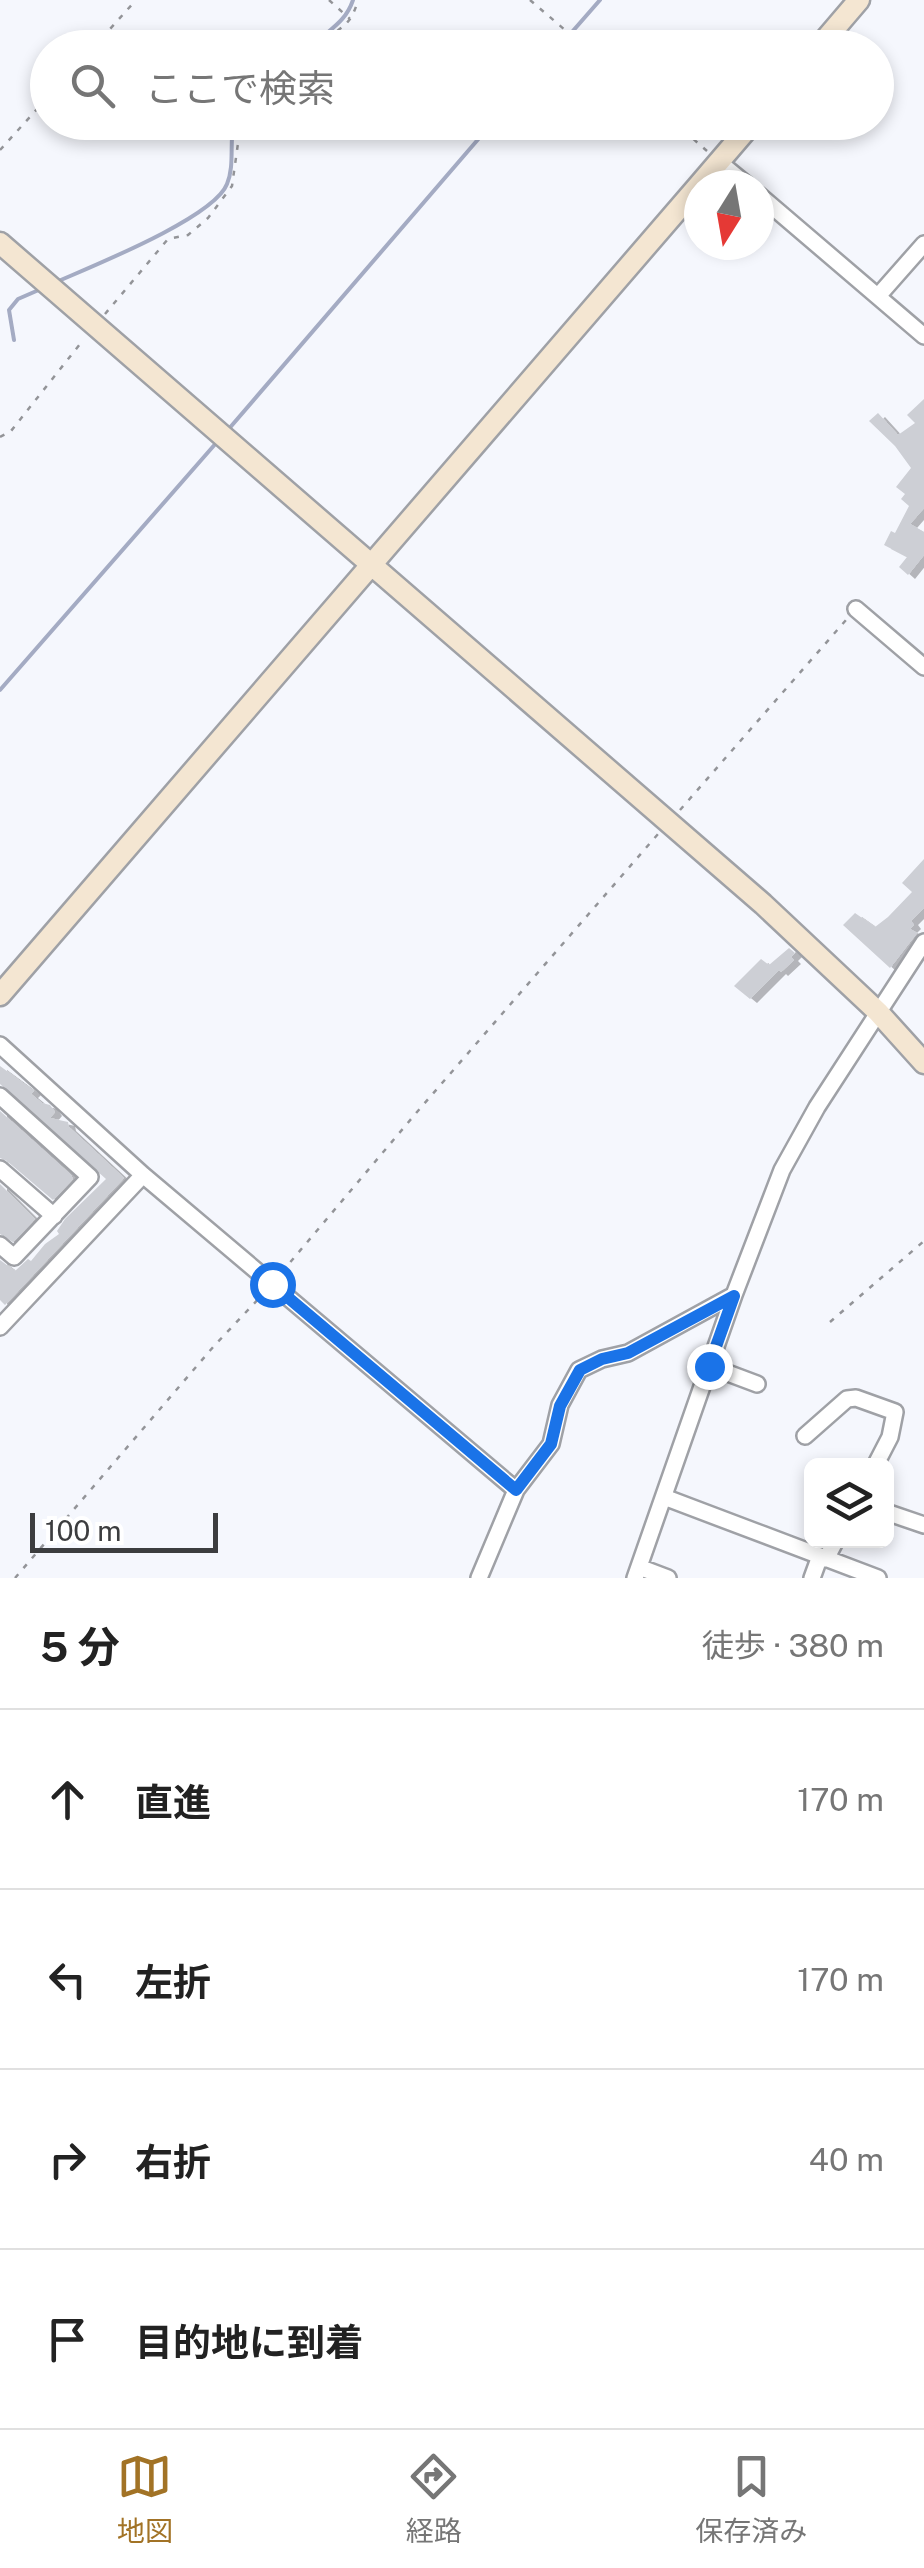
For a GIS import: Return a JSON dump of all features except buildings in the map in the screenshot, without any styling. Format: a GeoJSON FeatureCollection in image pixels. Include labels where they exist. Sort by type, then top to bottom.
{"type":"FeatureCollection","features":[{"type":"Feature","properties":{"kind":"street"},"geometry":{"type":"LineString","coordinates":[[833,30],[859,0]]}},
{"type":"Feature","properties":{"kind":"street"},"geometry":{"type":"LineString","coordinates":[[713,170],[738,140]]}},
{"type":"Feature","properties":{"kind":"street"},"geometry":{"type":"LineString","coordinates":[[720,162],[729,170]]}},
{"type":"Feature","properties":{"kind":"street"},"geometry":{"type":"LineString","coordinates":[[0,996],[684,202]]}},
{"type":"Feature","properties":{"kind":"street"},"geometry":{"type":"LineString","coordinates":[[774,208],[924,336]]}},
{"type":"Feature","properties":{"kind":"street"},"geometry":{"type":"LineString","coordinates":[[0,242],[763,904],[878,1012],[924,1064]]}},
{"type":"Feature","properties":{"kind":"street"},"geometry":{"type":"LineString","coordinates":[[879,296],[924,244]]}},
{"type":"Feature","properties":{"kind":"street"},"geometry":{"type":"LineString","coordinates":[[856,608],[924,667]]}},
{"type":"Feature","properties":{"kind":"street"},"geometry":{"type":"LineString","coordinates":[[668,1578],[637,1573],[782,1170],[818,1106],[924,942]]}},
{"type":"Feature","properties":{"kind":"street"},"geometry":{"type":"LineString","coordinates":[[0,1045],[142,1175],[516,1490]]}},
{"type":"Feature","properties":{"kind":"street"},"geometry":{"type":"LineString","coordinates":[[0,1096],[90,1177],[14,1257],[0,1245]]}},
{"type":"Feature","properties":{"kind":"street"},"geometry":{"type":"LineString","coordinates":[[0,1168],[54,1216]]}},
{"type":"Feature","properties":{"kind":"street"},"geometry":{"type":"LineString","coordinates":[[2,1321],[142,1175]]}},
{"type":"Feature","properties":{"kind":"street"},"geometry":{"type":"LineString","coordinates":[[479,1578],[516,1490],[551,1444],[560,1406],[580,1370],[602,1359],[628,1353],[734,1296]]}},
{"type":"Feature","properties":{"kind":"street"},"geometry":{"type":"LineString","coordinates":[[709,1366],[757,1384]]}},
{"type":"Feature","properties":{"kind":"street"},"geometry":{"type":"LineString","coordinates":[[806,1436],[847,1399],[856,1398],[895,1412],[890,1437],[879,1458]]}},
{"type":"Feature","properties":{"kind":"street"},"geometry":{"type":"LineString","coordinates":[[664,1497],[878,1578]]}},
{"type":"Feature","properties":{"kind":"street"},"geometry":{"type":"LineString","coordinates":[[894,1515],[924,1525]]}},
{"type":"Feature","properties":{"kind":"street"},"geometry":{"type":"LineString","coordinates":[[812,1578],[830,1548]]}},
{"type":"Feature","properties":{"kind":"path"},"geometry":{"type":"LineString","coordinates":[[109,30],[136,0]]}},
{"type":"Feature","properties":{"kind":"path"},"geometry":{"type":"LineString","coordinates":[[329,0],[350,19]]}},
{"type":"Feature","properties":{"kind":"path"},"geometry":{"type":"LineString","coordinates":[[341,30],[358,0]]}},
{"type":"Feature","properties":{"kind":"path"},"geometry":{"type":"LineString","coordinates":[[530,0],[565,30]]}},
{"type":"Feature","properties":{"kind":"path"},"geometry":{"type":"LineString","coordinates":[[0,150],[30,118]]}},
{"type":"Feature","properties":{"kind":"path"},"geometry":{"type":"LineString","coordinates":[[0,437],[11,431],[168,240],[188,235],[208,218],[232,186],[238,140]]}},
{"type":"Feature","properties":{"kind":"path"},"geometry":{"type":"LineString","coordinates":[[695,140],[720,162]]}},
{"type":"Feature","properties":{"kind":"path"},"geometry":{"type":"LineString","coordinates":[[15,1578],[856,608]]}},
{"type":"Feature","properties":{"kind":"path"},"geometry":{"type":"LineString","coordinates":[[830,1322],[924,1240]]}},
{"type":"Feature","properties":{"kind":"waterway"},"geometry":{"type":"LineString","coordinates":[[330,30],[353,0]]}},
{"type":"Feature","properties":{"kind":"waterway"},"geometry":{"type":"LineString","coordinates":[[574,30],[600,0]]}},
{"type":"Feature","properties":{"kind":"waterway"},"geometry":{"type":"LineString","coordinates":[[54,283],[200,212],[227,184],[232,140]]}},
{"type":"Feature","properties":{"kind":"waterway"},"geometry":{"type":"LineString","coordinates":[[227,431],[478,140]]}},
{"type":"Feature","properties":{"kind":"waterway"},"geometry":{"type":"LineString","coordinates":[[14,340],[9,310],[18,299],[41,289]]}},
{"type":"Feature","properties":{"kind":"waterway"},"geometry":{"type":"LineString","coordinates":[[0,690],[217,442]]}},
{"type":"Feature","properties":{"kind":"route"},"geometry":{"type":"LineString","coordinates":[[272,1284],[516,1490],[551,1444],[560,1406],[580,1370],[602,1359],[628,1353],[734,1296],[709,1366]]}}]}
